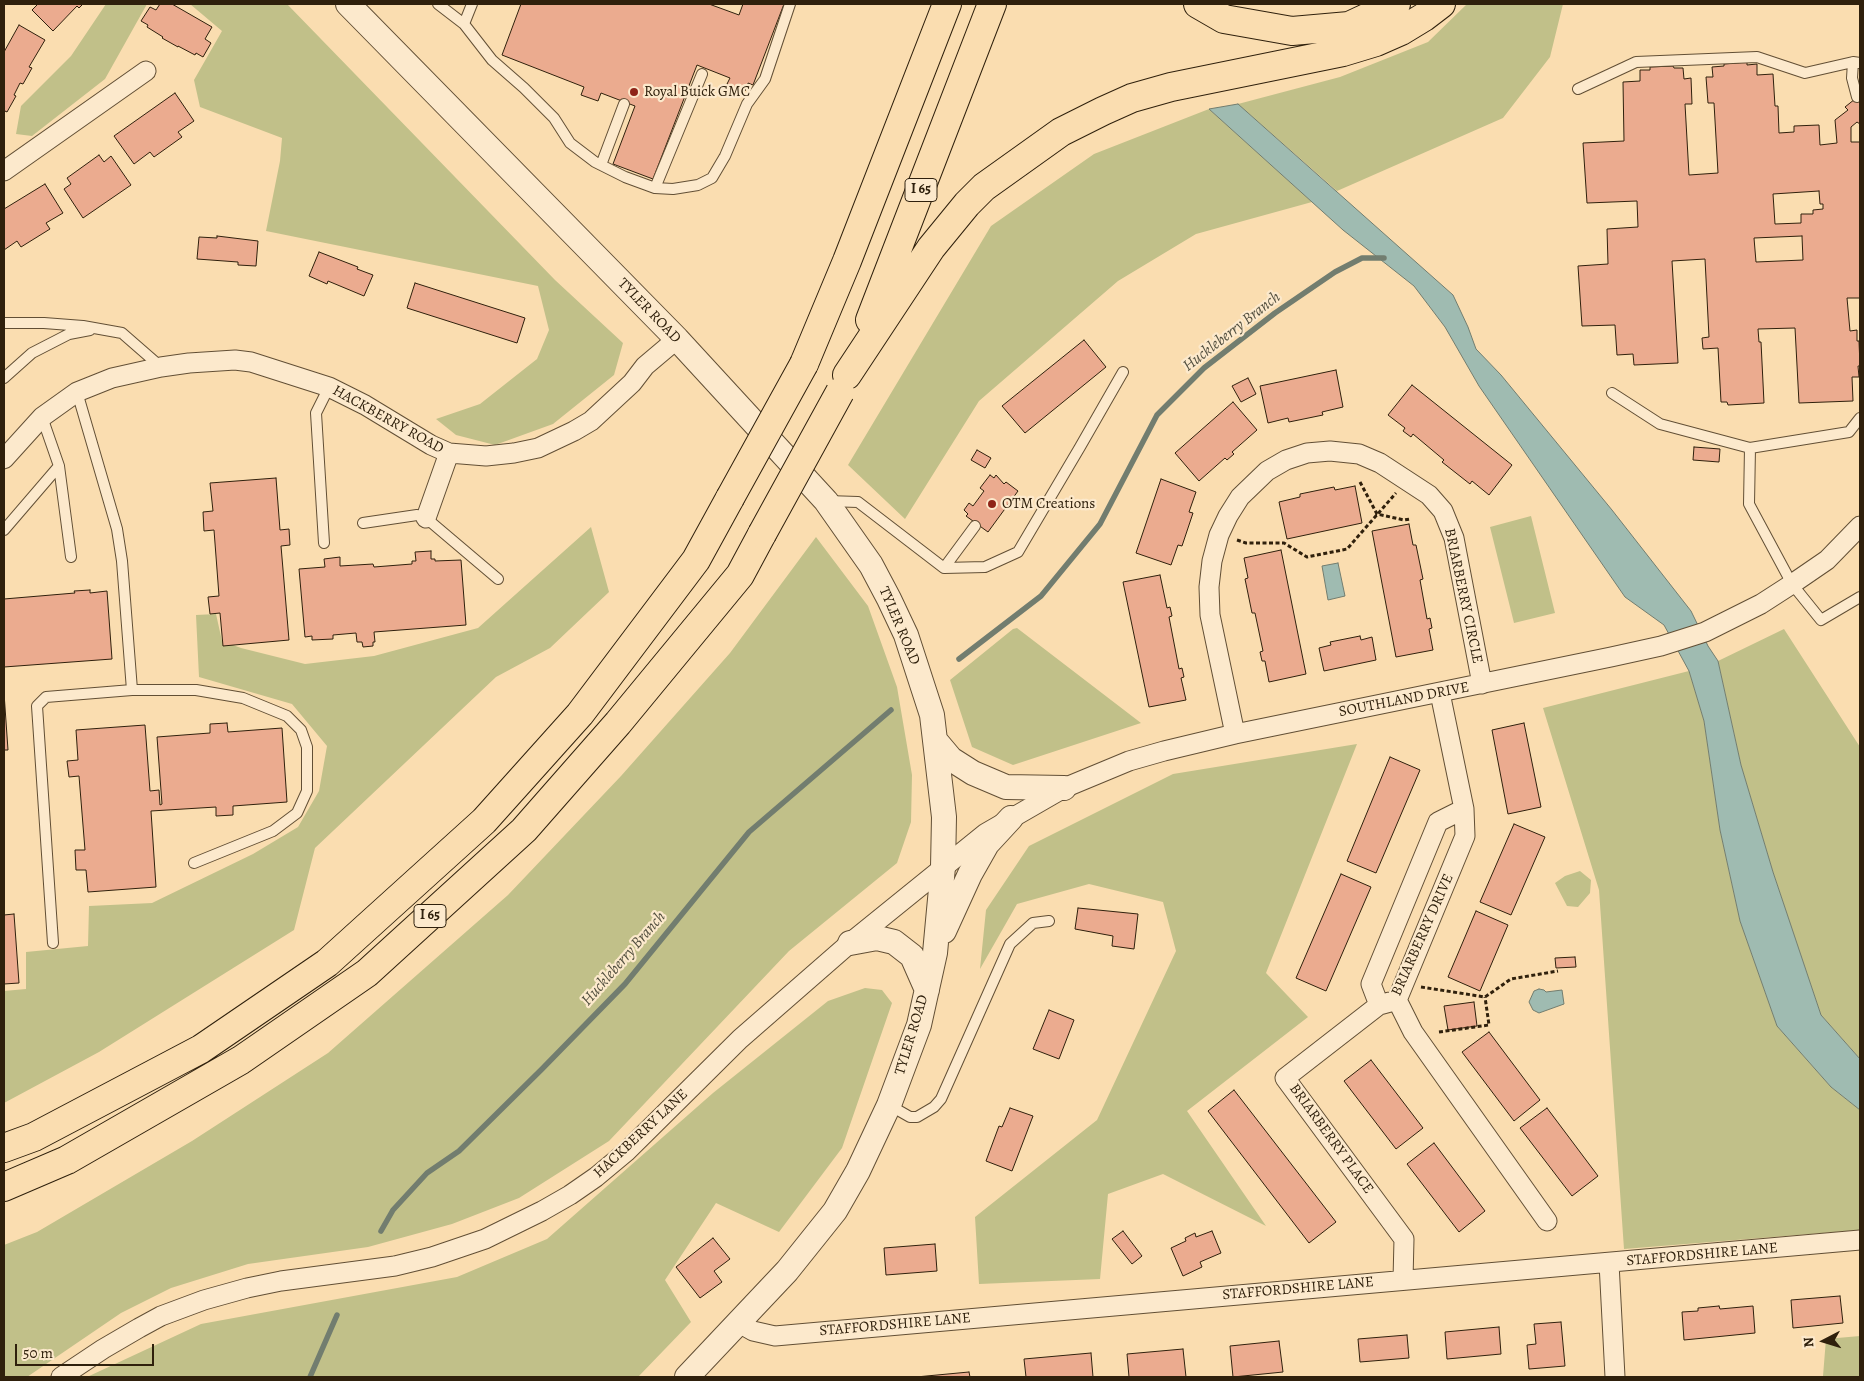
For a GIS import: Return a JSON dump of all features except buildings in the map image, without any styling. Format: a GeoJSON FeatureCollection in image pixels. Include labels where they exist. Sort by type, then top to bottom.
{"type":"FeatureCollection","features":[{"type":"Feature","properties":{"kind":"highway","name":"I 65"},"geometry":{"type":"LineString","coordinates":[[4,1148],[34,1137],[201,1049],[327,963],[484,821],[580,714],[696,560],[804,364],[847,261],[947,4]]}},
{"type":"Feature","properties":{"kind":"highway","name":"I 65"},"geometry":{"type":"LineString","coordinates":[[4,1187],[67,1160],[242,1060],[367,973],[524,830],[618,723],[740,575],[843,383],[868,326],[992,4]]}},
{"type":"Feature","properties":{"kind":"highway"},"geometry":{"type":"LineString","coordinates":[[1198,4],[1224,19],[1292,31],[1349,26],[1396,4]]}},
{"type":"Feature","properties":{"kind":"highway"},"geometry":{"type":"LineString","coordinates":[[843,383],[931,248],[967,204],[984,187],[1061,132],[1132,98],[1163,89],[1343,52],[1376,42],[1409,26],[1441,4]]}},
{"type":"Feature","properties":{"kind":"street","name":"TYLER ROAD"},"geometry":{"type":"LineString","coordinates":[[348,4],[677,339],[826,501],[871,566],[906,635],[932,716],[944,817],[943,868],[935,953],[919,1025],[889,1105],[858,1171],[835,1211],[787,1271],[687,1377]]}},
{"type":"Feature","properties":{"kind":"street"},"geometry":{"type":"LineString","coordinates":[[4,171],[146,71]]}},
{"type":"Feature","properties":{"kind":"street","name":"HACKBERRY ROAD"},"geometry":{"type":"LineString","coordinates":[[4,459],[42,417],[77,392],[112,378],[161,367],[235,360],[269,367],[329,387],[365,405],[431,445],[449,453],[486,456],[514,453],[538,448],[591,421],[632,383],[645,366],[677,339]]}},
{"type":"Feature","properties":{"kind":"street","name":"BRIARBERRY CIRCLE"},"geometry":{"type":"LineString","coordinates":[[1235,734],[1210,615],[1209,587],[1212,561],[1219,535],[1228,516],[1252,483],[1267,471],[1286,460],[1306,453],[1330,451],[1359,454],[1380,462],[1430,495],[1443,511],[1454,538],[1482,684]]}},
{"type":"Feature","properties":{"kind":"street"},"geometry":{"type":"LineString","coordinates":[[426,518],[449,453]]}},
{"type":"Feature","properties":{"kind":"street","name":"SOUTHLAND DRIVE"},"geometry":{"type":"LineString","coordinates":[[943,868],[986,833],[1011,818],[1064,788],[1130,761],[1235,734],[1661,646],[1705,632],[1761,604],[1792,584],[1826,560],[1860,526]]}},
{"type":"Feature","properties":{"kind":"street","name":"BRIARBERRY DRIVE"},"geometry":{"type":"LineString","coordinates":[[1440,693],[1464,809],[1466,836],[1393,997],[1371,984],[1438,822],[1464,809]]}},
{"type":"Feature","properties":{"kind":"street"},"geometry":{"type":"LineString","coordinates":[[935,740],[951,759],[973,773],[1006,787],[1064,788]]}},
{"type":"Feature","properties":{"kind":"street"},"geometry":{"type":"LineString","coordinates":[[935,953],[970,874],[988,844],[1011,818]]}},
{"type":"Feature","properties":{"kind":"street","name":"HACKBERRY LANE"},"geometry":{"type":"LineString","coordinates":[[61,1377],[103,1349],[161,1316],[204,1300],[281,1281],[395,1266],[432,1257],[485,1239],[570,1195],[596,1177],[626,1152],[740,1039],[850,943],[943,868]]}},
{"type":"Feature","properties":{"kind":"street"},"geometry":{"type":"LineString","coordinates":[[850,943],[877,938],[894,942],[912,956],[926,990]]}},
{"type":"Feature","properties":{"kind":"street"},"geometry":{"type":"LineString","coordinates":[[1393,997],[1413,1032],[1546,1221]]}},
{"type":"Feature","properties":{"kind":"street","name":"BRIARBERRY PLACE"},"geometry":{"type":"LineString","coordinates":[[1393,997],[1285,1078],[1404,1238],[1403,1280]]}},
{"type":"Feature","properties":{"kind":"street","name":"STAFFORDSHIRE LANE"},"geometry":{"type":"LineString","coordinates":[[739,1323],[753,1331],[775,1336],[1860,1240]]}},
{"type":"Feature","properties":{"kind":"street"},"geometry":{"type":"LineString","coordinates":[[1609,1263],[1615,1377]]}},
{"type":"Feature","properties":{"kind":"lane"},"geometry":{"type":"LineString","coordinates":[[438,4],[464,24],[492,60],[554,118],[570,143],[601,164],[625,177],[655,188],[672,189],[698,185],[712,178],[725,156],[747,104],[765,79],[790,4]]}},
{"type":"Feature","properties":{"kind":"lane"},"geometry":{"type":"LineString","coordinates":[[464,24],[472,4]]}},
{"type":"Feature","properties":{"kind":"lane"},"geometry":{"type":"LineString","coordinates":[[1578,89],[1636,62],[1757,58],[1805,73],[1857,63],[1852,78],[1857,98]]}},
{"type":"Feature","properties":{"kind":"lane"},"geometry":{"type":"LineString","coordinates":[[655,188],[702,74]]}},
{"type":"Feature","properties":{"kind":"lane"},"geometry":{"type":"LineString","coordinates":[[601,164],[624,104]]}},
{"type":"Feature","properties":{"kind":"lane"},"geometry":{"type":"LineString","coordinates":[[4,323],[44,323],[99,328],[122,333],[161,367]]}},
{"type":"Feature","properties":{"kind":"lane"},"geometry":{"type":"LineString","coordinates":[[4,378],[32,353],[69,334],[99,328]]}},
{"type":"Feature","properties":{"kind":"lane"},"geometry":{"type":"LineString","coordinates":[[826,501],[858,502],[944,568],[985,567],[1018,552],[1123,372]]}},
{"type":"Feature","properties":{"kind":"lane"},"geometry":{"type":"LineString","coordinates":[[324,543],[316,413],[329,387]]}},
{"type":"Feature","properties":{"kind":"lane"},"geometry":{"type":"LineString","coordinates":[[77,392],[117,529],[122,561],[132,690]]}},
{"type":"Feature","properties":{"kind":"lane"},"geometry":{"type":"LineString","coordinates":[[1612,393],[1660,424],[1750,448],[1849,432],[1860,418]]}},
{"type":"Feature","properties":{"kind":"lane"},"geometry":{"type":"LineString","coordinates":[[42,417],[59,466],[71,557]]}},
{"type":"Feature","properties":{"kind":"lane"},"geometry":{"type":"LineString","coordinates":[[1750,448],[1750,504],[1792,584],[1821,620],[1860,597]]}},
{"type":"Feature","properties":{"kind":"lane"},"geometry":{"type":"LineString","coordinates":[[4,530],[59,466]]}},
{"type":"Feature","properties":{"kind":"lane"},"geometry":{"type":"LineString","coordinates":[[363,523],[417,515],[426,518],[498,579]]}},
{"type":"Feature","properties":{"kind":"lane"},"geometry":{"type":"LineString","coordinates":[[944,568],[975,526]]}},
{"type":"Feature","properties":{"kind":"lane"},"geometry":{"type":"LineString","coordinates":[[53,943],[37,706],[46,697],[132,690],[196,690],[243,698],[287,716],[301,730],[307,747],[307,791],[297,812],[273,830],[194,863]]}},
{"type":"Feature","properties":{"kind":"lane"},"geometry":{"type":"LineString","coordinates":[[889,1105],[910,1117],[917,1118],[934,1107],[941,1099],[1010,944],[1033,923],[1049,921]]}},
{"type":"Feature","properties":{"kind":"path"},"geometry":{"type":"LineString","coordinates":[[1219,535],[1246,543],[1284,543],[1307,557],[1347,548],[1407,479]]}},
{"type":"Feature","properties":{"kind":"path"},"geometry":{"type":"LineString","coordinates":[[1360,482],[1377,514],[1404,520],[1410,519]]}},
{"type":"Feature","properties":{"kind":"path"},"geometry":{"type":"LineString","coordinates":[[1393,997],[1432,988],[1485,997],[1511,979],[1558,971]]}},
{"type":"Feature","properties":{"kind":"path"},"geometry":{"type":"LineString","coordinates":[[1439,1032],[1489,1025],[1485,997]]}},
{"type":"Feature","properties":{"kind":"shaded area"},"geometry":{"type":"Polygon","coordinates":[[[106,4],[147,4],[105,79],[32,136],[16,134],[21,106],[71,56],[106,4]]]}},
{"type":"Feature","properties":{"kind":"shaded area"},"geometry":{"type":"Polygon","coordinates":[[[190,4],[287,4],[555,280],[623,343],[614,375],[553,424],[495,445],[456,435],[436,419],[480,404],[537,359],[549,330],[538,286],[266,231],[280,161],[282,138],[200,107],[194,80],[222,31],[190,4]]]}},
{"type":"Feature","properties":{"kind":"shaded area"},"geometry":{"type":"Polygon","coordinates":[[[1467,4],[1563,4],[1550,57],[1503,118],[1337,191],[1238,104],[1340,77],[1428,42],[1467,4]]]}},
{"type":"Feature","properties":{"kind":"shaded area"},"geometry":{"type":"Polygon","coordinates":[[[1209,109],[1312,202],[1196,234],[1118,281],[979,401],[905,519],[848,465],[991,226],[1094,154],[1209,109]]]}},
{"type":"Feature","properties":{"kind":"shaded area"},"geometry":{"type":"Polygon","coordinates":[[[1531,516],[1555,613],[1514,623],[1490,527],[1531,516]]]}},
{"type":"Feature","properties":{"kind":"shaded area"},"geometry":{"type":"Polygon","coordinates":[[[591,527],[609,592],[550,648],[496,677],[315,848],[294,930],[99,1052],[4,1103],[4,991],[26,989],[26,952],[88,946],[89,906],[152,903],[253,854],[298,827],[319,791],[327,746],[292,704],[199,677],[196,615],[216,614],[222,641],[241,648],[305,664],[374,656],[478,628],[591,527]]]}},
{"type":"Feature","properties":{"kind":"shaded area"},"geometry":{"type":"Polygon","coordinates":[[[816,537],[868,606],[897,687],[912,775],[911,822],[897,863],[789,951],[609,1141],[519,1198],[452,1224],[368,1247],[248,1264],[171,1288],[121,1313],[27,1377],[4,1377],[4,1245],[37,1232],[192,1141],[328,1053],[508,895],[621,776],[730,653],[816,537]]]}},
{"type":"Feature","properties":{"kind":"shaded area"},"geometry":{"type":"Polygon","coordinates":[[[1017,628],[1141,723],[1013,765],[972,747],[950,680],[1013,629],[1017,628]]]}},
{"type":"Feature","properties":{"kind":"shaded area"},"geometry":{"type":"Polygon","coordinates":[[[1784,629],[1860,747],[1860,1059],[1821,1015],[1773,872],[1741,765],[1718,661],[1784,629]]]}},
{"type":"Feature","properties":{"kind":"shaded area"},"geometry":{"type":"Polygon","coordinates":[[[1689,671],[1704,721],[1720,830],[1740,921],[1777,1026],[1831,1087],[1860,1110],[1860,1230],[1624,1249],[1599,890],[1543,708],[1689,671]]]}},
{"type":"Feature","properties":{"kind":"shaded area"},"geometry":{"type":"Polygon","coordinates":[[[1357,744],[1266,973],[1308,1017],[1187,1111],[1266,1226],[1163,1174],[1108,1194],[1100,1279],[979,1284],[975,1217],[1097,1120],[1176,951],[1163,902],[1089,884],[1017,904],[980,969],[986,910],[1029,846],[1173,774],[1357,744]]]}},
{"type":"Feature","properties":{"kind":"shaded area"},"geometry":{"type":"Polygon","coordinates":[[[1580,871],[1591,880],[1590,893],[1578,907],[1567,906],[1555,883],[1565,876],[1580,871]]]}},
{"type":"Feature","properties":{"kind":"shaded area"},"geometry":{"type":"Polygon","coordinates":[[[865,988],[882,990],[892,1003],[842,1148],[779,1232],[716,1203],[665,1280],[691,1322],[638,1377],[87,1377],[201,1324],[457,1277],[547,1239],[713,1093],[828,1001],[865,988]]]}},
{"type":"Feature","properties":{"kind":"shaded area"},"geometry":{"type":"Polygon","coordinates":[[[1860,1336],[1860,1377],[1814,1377],[1823,1376],[1826,1339],[1860,1336]]]}},
{"type":"Feature","properties":{"kind":"water"},"geometry":{"type":"Polygon","coordinates":[[[1238,104],[1453,295],[1476,349],[1501,375],[1612,510],[1691,611],[1708,646],[1718,661],[1741,765],[1773,872],[1821,1015],[1860,1059],[1860,1110],[1831,1087],[1777,1026],[1740,921],[1720,830],[1704,721],[1689,671],[1664,625],[1625,597],[1479,386],[1445,327],[1414,286],[1343,230],[1209,109],[1238,104]]]}},
{"type":"Feature","properties":{"kind":"water"},"geometry":{"type":"Polygon","coordinates":[[[1338,563],[1345,596],[1328,600],[1322,566],[1338,563]]]}},
{"type":"Feature","properties":{"kind":"water"},"geometry":{"type":"Polygon","coordinates":[[[1539,989],[1546,992],[1562,990],[1564,1004],[1539,1013],[1533,1010],[1529,1002],[1534,991],[1539,989]]]}},
{"type":"Feature","properties":{"kind":"waterway","name":"Huckleberry Branch"},"geometry":{"type":"LineString","coordinates":[[959,659],[1041,596],[1100,524],[1157,415],[1204,368],[1275,313],[1335,272],[1362,258],[1384,258]]}},
{"type":"Feature","properties":{"kind":"waterway","name":"Huckleberry Branch"},"geometry":{"type":"LineString","coordinates":[[381,1231],[393,1210],[427,1173],[459,1151],[625,984],[749,832],[891,710]]}},
{"type":"Feature","properties":{"kind":"waterway","name":"Huckleberry Branch"},"geometry":{"type":"LineString","coordinates":[[310,1377],[337,1315]]}},
{"type":"Feature","properties":{"kind":"place","name":"Royal Buick GMC"},"geometry":{"type":"Point","coordinates":[634,92]}},
{"type":"Feature","properties":{"kind":"place","name":"OTM Creations"},"geometry":{"type":"Point","coordinates":[992,504]}}]}
